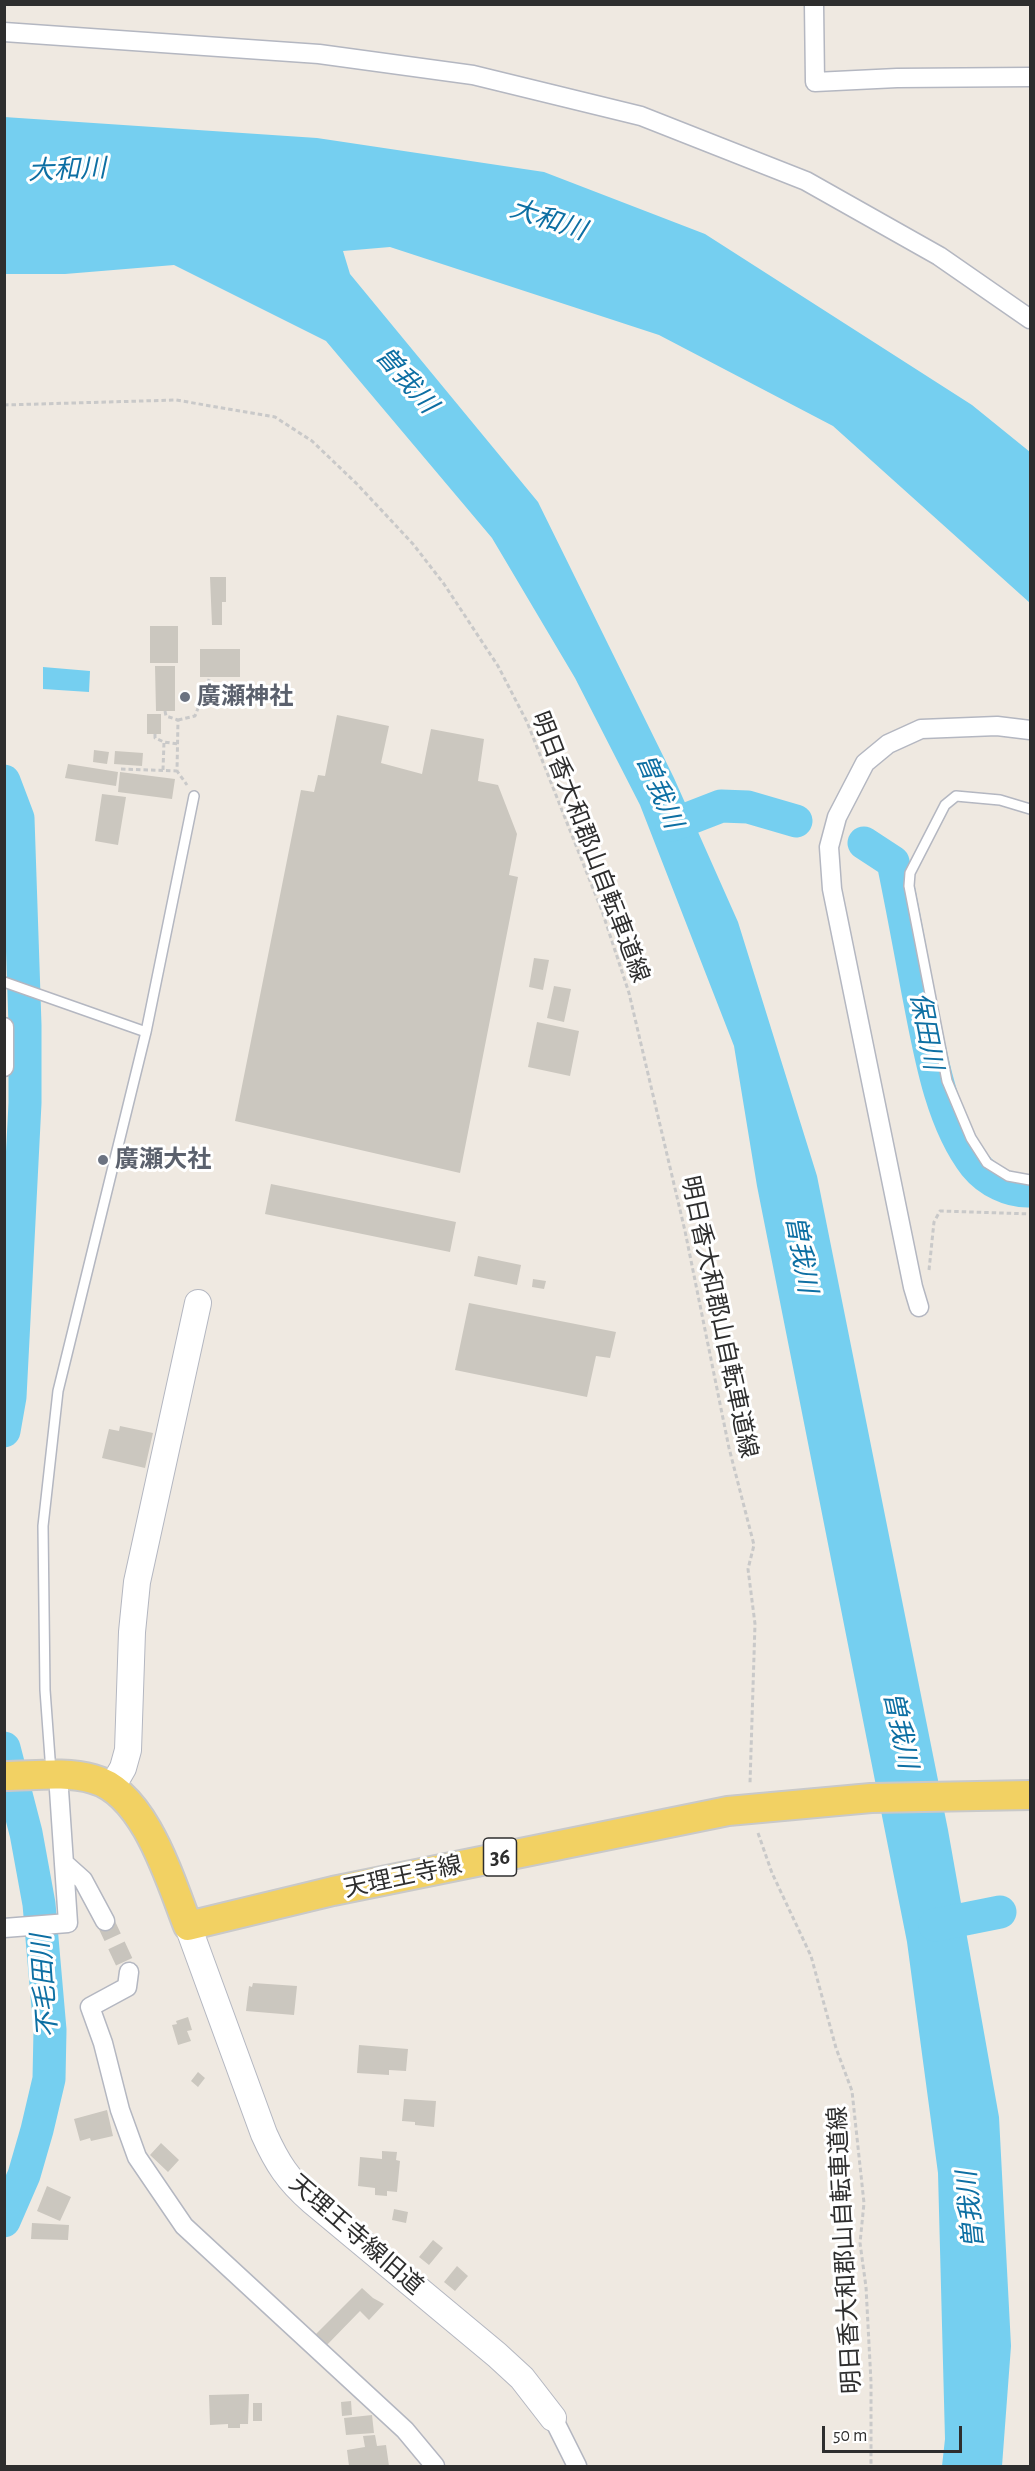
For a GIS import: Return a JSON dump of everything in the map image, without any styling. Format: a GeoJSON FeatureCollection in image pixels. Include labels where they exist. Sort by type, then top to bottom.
{"type":"FeatureCollection","features":[{"type":"Feature","properties":{"kind":"main road"},"geometry":{"type":"LineString","coordinates":[[14,1776],[55,1775],[93,1779],[112,1787],[130,1806],[156,1847],[188,1926]]}},
{"type":"Feature","properties":{"kind":"main road","name":"天理王寺線"},"geometry":{"type":"LineString","coordinates":[[188,1926],[333,1891],[728,1811],[814,1802],[935,1795],[1021,1795]]}},
{"type":"Feature","properties":{"kind":"street"},"geometry":{"type":"LineString","coordinates":[[814,4],[814,82],[897,78],[1030,77]]}},
{"type":"Feature","properties":{"kind":"street"},"geometry":{"type":"LineString","coordinates":[[4,32],[319,54],[473,75],[641,116],[806,182],[939,256],[1030,319]]}},
{"type":"Feature","properties":{"kind":"street"},"geometry":{"type":"LineString","coordinates":[[919,1307],[832,889],[829,847],[837,817],[865,763],[888,744],[921,729],[997,726],[1030,730]]}},
{"type":"Feature","properties":{"kind":"street"},"geometry":{"type":"LineString","coordinates":[[4,1027],[4,1067]]}},
{"type":"Feature","properties":{"kind":"street"},"geometry":{"type":"LineString","coordinates":[[112,1787],[123,1768],[128,1750],[132,1632],[137,1582],[198,1303]]}},
{"type":"Feature","properties":{"kind":"street"},"geometry":{"type":"LineString","coordinates":[[4,1928],[68,1923],[55,1775]]}},
{"type":"Feature","properties":{"kind":"street"},"geometry":{"type":"LineString","coordinates":[[64,1863],[82,1880],[105,1921]]}},
{"type":"Feature","properties":{"kind":"street","name":"天理王寺線旧道"},"geometry":{"type":"LineString","coordinates":[[188,1926],[277,2164],[293,2184],[312,2201],[522,2378],[553,2418],[577,2466]]}},
{"type":"Feature","properties":{"kind":"street"},"geometry":{"type":"LineString","coordinates":[[129,1971],[128,1987],[90,2007],[103,2043],[120,2110],[137,2157],[184,2226],[405,2430],[435,2466]]}},
{"type":"Feature","properties":{"kind":"lane"},"geometry":{"type":"LineString","coordinates":[[55,1775],[45,1690],[43,1526],[58,1391],[146,1032],[194,796]]}},
{"type":"Feature","properties":{"kind":"lane"},"geometry":{"type":"LineString","coordinates":[[1030,809],[1000,800],[956,796],[945,805],[910,873],[909,886],[947,1082],[971,1138],[987,1163],[1008,1176],[1030,1180]]}},
{"type":"Feature","properties":{"kind":"lane"},"geometry":{"type":"LineString","coordinates":[[4,982],[146,1032]]}},
{"type":"Feature","properties":{"kind":"path","name":"明日香大和郡山自転車道線"},"geometry":{"type":"LineString","coordinates":[[4,405],[176,400],[275,417],[312,441],[357,484],[413,544],[444,584],[498,666],[527,722],[602,912],[629,993],[685,1231],[729,1448],[754,1545],[748,1569],[754,1624],[750,1783]]}},
{"type":"Feature","properties":{"kind":"path"},"geometry":{"type":"LineString","coordinates":[[165,711],[166,716],[178,720],[195,716],[210,677]]}},
{"type":"Feature","properties":{"kind":"path"},"geometry":{"type":"LineString","coordinates":[[178,720],[177,771],[194,796]]}},
{"type":"Feature","properties":{"kind":"path"},"geometry":{"type":"LineString","coordinates":[[155,734],[155,738],[164,742],[178,744]]}},
{"type":"Feature","properties":{"kind":"path"},"geometry":{"type":"LineString","coordinates":[[163,770],[164,742]]}},
{"type":"Feature","properties":{"kind":"path"},"geometry":{"type":"LineString","coordinates":[[121,769],[177,771]]}},
{"type":"Feature","properties":{"kind":"path"},"geometry":{"type":"LineString","coordinates":[[919,1307],[927,1290],[934,1222],[940,1211],[1030,1214]]}},
{"type":"Feature","properties":{"kind":"path","name":"明日香大和郡山自転車道線"},"geometry":{"type":"LineString","coordinates":[[758,1833],[772,1873],[812,1956],[836,2048],[852,2091],[864,2203],[860,2243],[866,2287],[871,2382],[871,2466]]}},
{"type":"Feature","properties":{"kind":"water"},"geometry":{"type":"Polygon","coordinates":[[[4,117],[317,138],[544,172],[705,234],[972,405],[1030,452],[1030,603],[833,426],[659,335],[390,247],[343,251],[350,274],[538,502],[674,778],[738,922],[817,1176],[948,1830],[999,2117],[1011,2346],[1002,2466],[942,2466],[945,2439],[938,2173],[907,1942],[757,1186],[734,1046],[640,805],[575,678],[492,538],[326,341],[174,265],[65,274],[5,274],[4,117]]]}},
{"type":"Feature","properties":{"kind":"water"},"geometry":{"type":"Polygon","coordinates":[[[43,667],[90,671],[89,692],[43,689],[43,667]]]}},
{"type":"Feature","properties":{"kind":"building"},"geometry":{"type":"Polygon","coordinates":[[[210,577],[226,577],[226,602],[222,602],[222,625],[212,625],[210,577]]]}},
{"type":"Feature","properties":{"kind":"building"},"geometry":{"type":"Polygon","coordinates":[[[150,626],[178,626],[178,663],[150,663],[150,626]]]}},
{"type":"Feature","properties":{"kind":"building"},"geometry":{"type":"Polygon","coordinates":[[[200,649],[240,649],[240,677],[200,677],[200,649]]]}},
{"type":"Feature","properties":{"kind":"building"},"geometry":{"type":"Polygon","coordinates":[[[155,666],[175,666],[175,711],[156,711],[155,666]]]}},
{"type":"Feature","properties":{"kind":"building"},"geometry":{"type":"Polygon","coordinates":[[[147,714],[161,714],[161,734],[147,734],[147,714]]]}},
{"type":"Feature","properties":{"kind":"building"},"geometry":{"type":"Polygon","coordinates":[[[337,715],[389,726],[381,763],[422,774],[431,729],[484,739],[478,781],[498,785],[517,834],[509,875],[518,877],[460,1173],[235,1121],[301,790],[314,792],[318,775],[325,776],[337,715]]]}},
{"type":"Feature","properties":{"kind":"building"},"geometry":{"type":"Polygon","coordinates":[[[94,750],[109,752],[107,764],[93,762],[94,750]]]}},
{"type":"Feature","properties":{"kind":"building"},"geometry":{"type":"Polygon","coordinates":[[[115,751],[143,753],[142,766],[114,764],[115,751]]]}},
{"type":"Feature","properties":{"kind":"building"},"geometry":{"type":"Polygon","coordinates":[[[68,764],[118,772],[116,786],[65,778],[68,764]]]}},
{"type":"Feature","properties":{"kind":"building"},"geometry":{"type":"Polygon","coordinates":[[[120,772],[175,779],[172,799],[118,792],[120,772]]]}},
{"type":"Feature","properties":{"kind":"building"},"geometry":{"type":"Polygon","coordinates":[[[102,794],[126,797],[118,845],[95,841],[102,794]]]}},
{"type":"Feature","properties":{"kind":"building"},"geometry":{"type":"Polygon","coordinates":[[[534,958],[549,960],[543,990],[529,987],[534,958]]]}},
{"type":"Feature","properties":{"kind":"building"},"geometry":{"type":"Polygon","coordinates":[[[554,986],[571,989],[564,1022],[547,1018],[554,986]]]}},
{"type":"Feature","properties":{"kind":"building"},"geometry":{"type":"Polygon","coordinates":[[[537,1022],[579,1031],[570,1076],[528,1067],[537,1022]]]}},
{"type":"Feature","properties":{"kind":"building"},"geometry":{"type":"Polygon","coordinates":[[[271,1184],[456,1222],[450,1252],[265,1214],[271,1184]]]}},
{"type":"Feature","properties":{"kind":"building"},"geometry":{"type":"Polygon","coordinates":[[[478,1256],[521,1265],[517,1285],[474,1276],[478,1256]]]}},
{"type":"Feature","properties":{"kind":"building"},"geometry":{"type":"Polygon","coordinates":[[[533,1279],[546,1281],[544,1289],[532,1287],[533,1279]]]}},
{"type":"Feature","properties":{"kind":"building"},"geometry":{"type":"Polygon","coordinates":[[[469,1303],[616,1332],[610,1358],[596,1356],[587,1397],[455,1370],[469,1303]]]}},
{"type":"Feature","properties":{"kind":"building"},"geometry":{"type":"Polygon","coordinates":[[[120,1426],[153,1433],[145,1468],[102,1458],[109,1429],[119,1431],[120,1426]]]}},
{"type":"Feature","properties":{"kind":"building"},"geometry":{"type":"Polygon","coordinates":[[[253,1983],[297,1986],[294,2015],[246,2011],[249,1986],[252,1987],[253,1983]]]}},
{"type":"Feature","properties":{"kind":"building"},"geometry":{"type":"Polygon","coordinates":[[[188,2017],[192,2030],[187,2031],[191,2041],[178,2045],[172,2025],[188,2017]]]}},
{"type":"Feature","properties":{"kind":"building"},"geometry":{"type":"Polygon","coordinates":[[[359,2045],[408,2049],[406,2071],[389,2070],[389,2075],[357,2073],[359,2045]]]}},
{"type":"Feature","properties":{"kind":"building"},"geometry":{"type":"Polygon","coordinates":[[[198,2072],[205,2078],[198,2087],[191,2081],[198,2072]]]}},
{"type":"Feature","properties":{"kind":"building"},"geometry":{"type":"Polygon","coordinates":[[[404,2099],[436,2101],[434,2127],[402,2121],[404,2099]]]}},
{"type":"Feature","properties":{"kind":"building"},"geometry":{"type":"Polygon","coordinates":[[[107,2110],[113,2136],[80,2141],[74,2119],[107,2110]]]}},
{"type":"Feature","properties":{"kind":"building"},"geometry":{"type":"Polygon","coordinates":[[[161,2143],[179,2160],[168,2172],[150,2155],[161,2143]]]}},
{"type":"Feature","properties":{"kind":"building"},"geometry":{"type":"Polygon","coordinates":[[[382,2151],[397,2152],[396,2160],[400,2161],[397,2192],[387,2191],[387,2196],[375,2195],[375,2188],[358,2186],[360,2157],[382,2159],[382,2151]]]}},
{"type":"Feature","properties":{"kind":"building"},"geometry":{"type":"Polygon","coordinates":[[[47,2186],[71,2197],[60,2221],[37,2211],[47,2186]]]}},
{"type":"Feature","properties":{"kind":"building"},"geometry":{"type":"Polygon","coordinates":[[[394,2209],[408,2212],[406,2223],[392,2220],[394,2209]]]}},
{"type":"Feature","properties":{"kind":"building"},"geometry":{"type":"Polygon","coordinates":[[[32,2223],[69,2225],[68,2240],[31,2239],[32,2223]]]}},
{"type":"Feature","properties":{"kind":"building"},"geometry":{"type":"Polygon","coordinates":[[[433,2240],[443,2248],[429,2265],[419,2257],[433,2240]]]}},
{"type":"Feature","properties":{"kind":"building"},"geometry":{"type":"Polygon","coordinates":[[[457,2266],[468,2276],[455,2291],[444,2282],[457,2266]]]}},
{"type":"Feature","properties":{"kind":"building"},"geometry":{"type":"Polygon","coordinates":[[[362,2288],[384,2304],[369,2320],[360,2311],[324,2348],[313,2337],[362,2288]]]}},
{"type":"Feature","properties":{"kind":"building"},"geometry":{"type":"Polygon","coordinates":[[[249,2394],[248,2424],[240,2424],[240,2428],[228,2428],[228,2424],[210,2425],[209,2395],[249,2394]]]}},
{"type":"Feature","properties":{"kind":"building"},"geometry":{"type":"Polygon","coordinates":[[[351,2401],[352,2415],[342,2416],[341,2402],[351,2401]]]}},
{"type":"Feature","properties":{"kind":"building"},"geometry":{"type":"Polygon","coordinates":[[[253,2403],[262,2403],[262,2421],[253,2421],[253,2403]]]}},
{"type":"Feature","properties":{"kind":"building"},"geometry":{"type":"Polygon","coordinates":[[[372,2415],[374,2433],[346,2435],[344,2418],[372,2415]]]}},
{"type":"Feature","properties":{"kind":"building"},"geometry":{"type":"Polygon","coordinates":[[[375,2435],[377,2446],[386,2445],[389,2466],[349,2466],[347,2450],[365,2447],[363,2436],[375,2435]]]}},
{"type":"Feature","properties":{"kind":"waterway","name":"不毛田川"},"geometry":{"type":"LineString","coordinates":[[4,781],[18,818],[25,1025],[25,1103],[10,1397],[4,1431]]}},
{"type":"Feature","properties":{"kind":"waterway","name":"保田川"},"geometry":{"type":"LineString","coordinates":[[672,825],[721,806],[748,807],[796,821]]}},
{"type":"Feature","properties":{"kind":"waterway","name":"保田川"},"geometry":{"type":"LineString","coordinates":[[864,843],[893,862],[932,1059],[944,1105],[953,1127],[975,1165],[986,1176],[1015,1190],[1030,1191]]}},
{"type":"Feature","properties":{"kind":"waterway","name":"不毛田川"},"geometry":{"type":"LineString","coordinates":[[4,1748],[26,1833],[39,1904],[50,2030],[49,2079],[37,2130],[24,2175],[4,2221]]}},
{"type":"Feature","properties":{"kind":"waterway","name":"保田川"},"geometry":{"type":"LineString","coordinates":[[935,1925],[1000,1912]]}},
{"type":"Feature","properties":{"kind":"tunnel"},"geometry":{"type":"LineString","coordinates":[[105,1921],[129,1972]]}},
{"type":"Feature","properties":{"kind":"place","name":"廣瀬神社"},"geometry":{"type":"Point","coordinates":[185,697]}},
{"type":"Feature","properties":{"kind":"place","name":"廣瀬大社"},"geometry":{"type":"Point","coordinates":[103,1160]}},
{"type":"Feature","properties":{"kind":"water label","name":"大和川"},"geometry":{"type":"Point","coordinates":[67,170]}},
{"type":"Feature","properties":{"kind":"water label","name":"大和川"},"geometry":{"type":"Point","coordinates":[548,220]}},
{"type":"Feature","properties":{"kind":"water label","name":"曽我川"},"geometry":{"type":"Point","coordinates":[406,380]}},
{"type":"Feature","properties":{"kind":"water label","name":"曽我川"},"geometry":{"type":"Point","coordinates":[659,791]}},
{"type":"Feature","properties":{"kind":"water label","name":"曽我川"},"geometry":{"type":"Point","coordinates":[801,1254]}},
{"type":"Feature","properties":{"kind":"water label","name":"曽我川"},"geometry":{"type":"Point","coordinates":[900,1730]}},
{"type":"Feature","properties":{"kind":"water label","name":"曽我川"},"geometry":{"type":"Point","coordinates":[971,2210]}}]}
